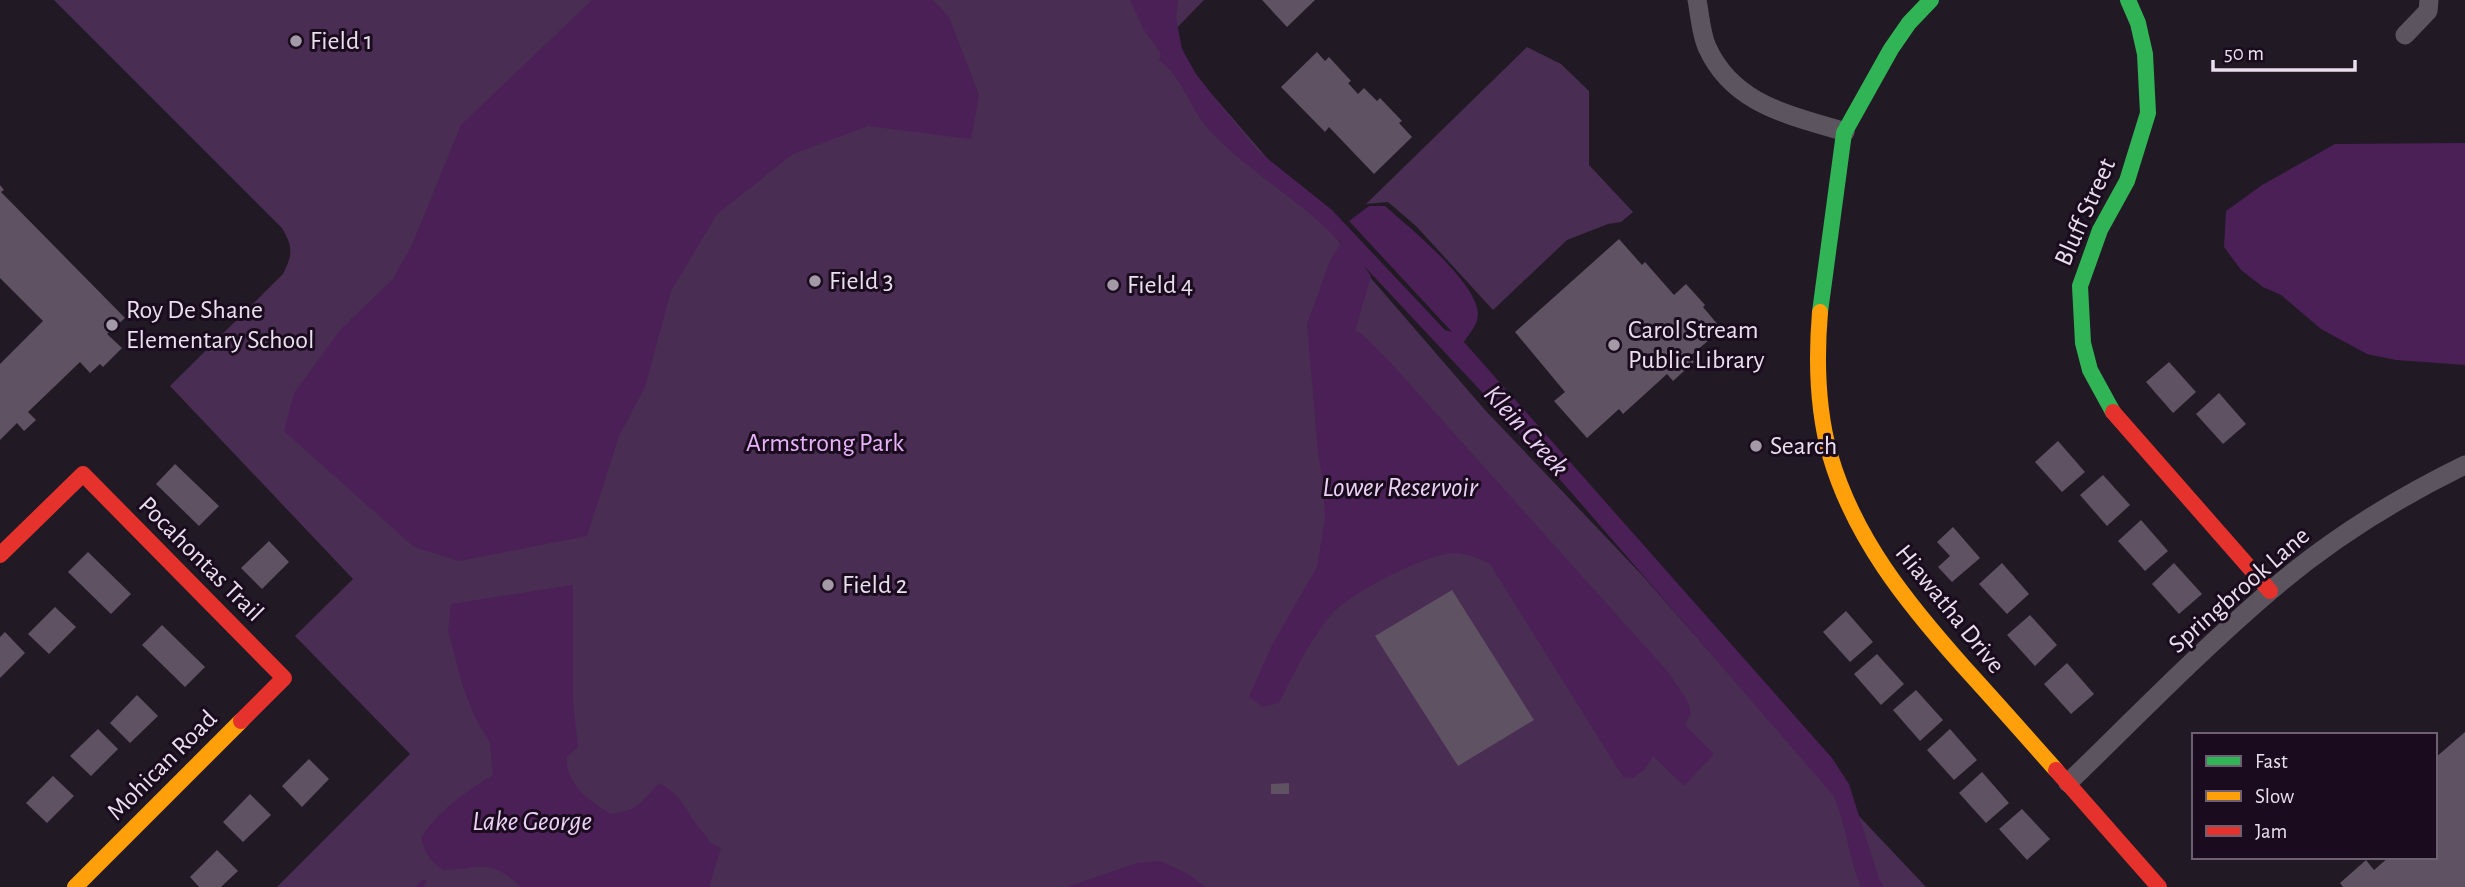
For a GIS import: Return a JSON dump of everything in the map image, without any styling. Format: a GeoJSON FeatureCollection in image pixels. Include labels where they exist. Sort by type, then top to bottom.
{"type":"FeatureCollection","features":[{"type":"Feature","properties":{"kind":"street"},"geometry":{"type":"LineString","coordinates":[[1697,0],[1707,47],[1723,73],[1740,92],[1759,103],[1844,132]]}},
{"type":"Feature","properties":{"kind":"street","name":"Hiawatha Drive"},"geometry":{"type":"LineString","coordinates":[[1931,0],[1899,36],[1877,69],[1844,132],[1821,284],[1819,396],[1830,452],[1852,514],[1887,576],[2159,887]]}},
{"type":"Feature","properties":{"kind":"street","name":"Bluff Street"},"geometry":{"type":"LineString","coordinates":[[2128,0],[2145,54],[2148,113],[2127,181],[2100,230],[2080,286],[2083,343],[2090,370],[2115,415],[2270,591]]}},
{"type":"Feature","properties":{"kind":"street"},"geometry":{"type":"LineString","coordinates":[[2405,36],[2428,10],[2429,0]]}},
{"type":"Feature","properties":{"kind":"street","name":"Springbrook Lane"},"geometry":{"type":"LineString","coordinates":[[2068,783],[2218,637],[2270,591],[2342,537],[2416,489],[2465,465]]}},
{"type":"Feature","properties":{"kind":"street","name":"Pocahontas Trail"},"geometry":{"type":"LineString","coordinates":[[0,555],[83,474],[284,678]]}},
{"type":"Feature","properties":{"kind":"street","name":"Mohican Road"},"geometry":{"type":"LineString","coordinates":[[75,887],[284,678]]}},
{"type":"Feature","properties":{"kind":"green space","name":"Armstrong Park"},"geometry":{"type":"Polygon","coordinates":[[[54,0],[1204,0],[1165,40],[1485,410],[1642,575],[1790,743],[1926,887],[277,887],[410,754],[295,636],[353,579],[170,386],[283,274],[289,261],[290,246],[282,228],[54,0]]]}},
{"type":"Feature","properties":{"kind":"green space"},"geometry":{"type":"Polygon","coordinates":[[[1527,47],[1561,64],[1589,91],[1589,165],[1633,212],[1621,222],[1608,224],[1567,240],[1493,310],[1416,226],[1388,202],[1366,204],[1527,47]]]}},
{"type":"Feature","properties":{"kind":"water"},"geometry":{"type":"Polygon","coordinates":[[[592,0],[933,0],[949,17],[979,95],[971,139],[868,126],[793,154],[717,214],[671,291],[645,387],[619,436],[587,536],[459,561],[414,547],[284,431],[294,393],[341,329],[393,279],[412,245],[461,125],[592,0]]]}},
{"type":"Feature","properties":{"kind":"water","name":"Lower Reservoir"},"geometry":{"type":"Polygon","coordinates":[[[1130,0],[1178,0],[1176,18],[1182,49],[1196,74],[1224,110],[1258,151],[1332,210],[1445,330],[1452,332],[1349,221],[1369,206],[1385,206],[1423,239],[1463,282],[1478,313],[1475,326],[1464,342],[1832,758],[1849,784],[1879,879],[1884,887],[1861,887],[1833,795],[1493,404],[1364,266],[1371,276],[1355,331],[1362,334],[1389,361],[1669,673],[1688,702],[1691,713],[1685,725],[1714,754],[1684,786],[1653,756],[1645,769],[1633,778],[1623,777],[1490,564],[1459,553],[1441,555],[1407,567],[1354,596],[1323,625],[1279,703],[1263,707],[1249,697],[1271,647],[1317,567],[1325,519],[1307,324],[1330,261],[1341,243],[1310,214],[1244,162],[1205,125],[1174,76],[1159,60],[1161,54],[1143,28],[1130,0]]]}},
{"type":"Feature","properties":{"kind":"water"},"geometry":{"type":"Polygon","coordinates":[[[2465,143],[2465,365],[2396,360],[2367,354],[2321,329],[2281,295],[2263,287],[2241,270],[2224,247],[2226,211],[2262,185],[2335,144],[2465,143]]]}},
{"type":"Feature","properties":{"kind":"water","name":"Lake George"},"geometry":{"type":"Polygon","coordinates":[[[573,585],[573,702],[578,747],[567,757],[570,776],[587,798],[611,814],[634,808],[659,783],[672,792],[709,842],[721,848],[709,887],[521,887],[492,868],[443,870],[431,860],[424,848],[421,838],[435,819],[463,795],[493,775],[490,743],[474,715],[463,687],[448,631],[451,604],[573,585]]]}},
{"type":"Feature","properties":{"kind":"water"},"geometry":{"type":"Polygon","coordinates":[[[1160,861],[1188,874],[1205,887],[1067,887],[1137,863],[1160,861]]]}},
{"type":"Feature","properties":{"kind":"building"},"geometry":{"type":"Polygon","coordinates":[[[1262,0],[1315,0],[1287,27],[1262,0]]]}},
{"type":"Feature","properties":{"kind":"building"},"geometry":{"type":"Polygon","coordinates":[[[1317,52],[1325,61],[1329,57],[1351,81],[1348,83],[1358,94],[1364,88],[1377,101],[1380,98],[1402,121],[1399,123],[1412,137],[1374,174],[1329,127],[1325,132],[1281,87],[1317,52]]]}},
{"type":"Feature","properties":{"kind":"building","name":"Roy De Shane Elementary School"},"geometry":{"type":"Polygon","coordinates":[[[0,185],[4,190],[1,192],[125,318],[107,334],[122,348],[103,367],[100,364],[90,373],[80,362],[28,412],[36,420],[24,431],[17,423],[0,440],[0,364],[43,321],[0,278],[0,185]]]}},
{"type":"Feature","properties":{"kind":"building","name":"Carol Stream Public Library"},"geometry":{"type":"Polygon","coordinates":[[[1619,239],[1642,265],[1645,262],[1674,295],[1686,284],[1719,326],[1713,331],[1716,334],[1689,357],[1694,362],[1673,381],[1667,374],[1623,414],[1619,409],[1587,438],[1554,401],[1565,392],[1515,332],[1619,239]]]}},
{"type":"Feature","properties":{"kind":"building"},"geometry":{"type":"Polygon","coordinates":[[[2169,362],[2196,392],[2173,413],[2146,382],[2169,362]]]}},
{"type":"Feature","properties":{"kind":"building"},"geometry":{"type":"Polygon","coordinates":[[[2219,393],[2246,424],[2223,444],[2196,414],[2219,393]]]}},
{"type":"Feature","properties":{"kind":"building"},"geometry":{"type":"Polygon","coordinates":[[[2058,441],[2085,472],[2062,492],[2035,462],[2058,441]]]}},
{"type":"Feature","properties":{"kind":"building"},"geometry":{"type":"Polygon","coordinates":[[[175,464],[219,506],[199,526],[156,484],[175,464]]]}},
{"type":"Feature","properties":{"kind":"building"},"geometry":{"type":"Polygon","coordinates":[[[2103,475],[2130,505],[2107,526],[2080,495],[2103,475]]]}},
{"type":"Feature","properties":{"kind":"building"},"geometry":{"type":"Polygon","coordinates":[[[2141,520],[2168,551],[2145,571],[2118,541],[2141,520]]]}},
{"type":"Feature","properties":{"kind":"building"},"geometry":{"type":"Polygon","coordinates":[[[1953,527],[1980,558],[1952,582],[1938,567],[1950,556],[1937,542],[1953,527]]]}},
{"type":"Feature","properties":{"kind":"building"},"geometry":{"type":"Polygon","coordinates":[[[269,541],[289,562],[262,589],[241,568],[269,541]]]}},
{"type":"Feature","properties":{"kind":"building"},"geometry":{"type":"Polygon","coordinates":[[[88,552],[131,594],[111,614],[68,572],[88,552]]]}},
{"type":"Feature","properties":{"kind":"building"},"geometry":{"type":"Polygon","coordinates":[[[2002,563],[2029,594],[2007,614],[1979,584],[2002,563]]]}},
{"type":"Feature","properties":{"kind":"building"},"geometry":{"type":"Polygon","coordinates":[[[2174,563],[2202,594],[2179,614],[2152,584],[2174,563]]]}},
{"type":"Feature","properties":{"kind":"building"},"geometry":{"type":"Polygon","coordinates":[[[1452,590],[1534,720],[1458,766],[1375,636],[1452,590]]]}},
{"type":"Feature","properties":{"kind":"building"},"geometry":{"type":"Polygon","coordinates":[[[55,607],[76,627],[49,654],[28,634],[55,607]]]}},
{"type":"Feature","properties":{"kind":"building"},"geometry":{"type":"Polygon","coordinates":[[[1846,611],[1873,642],[1850,662],[1823,632],[1846,611]]]}},
{"type":"Feature","properties":{"kind":"building"},"geometry":{"type":"Polygon","coordinates":[[[2030,615],[2057,645],[2035,666],[2007,635],[2030,615]]]}},
{"type":"Feature","properties":{"kind":"building"},"geometry":{"type":"Polygon","coordinates":[[[162,625],[205,667],[185,687],[142,645],[162,625]]]}},
{"type":"Feature","properties":{"kind":"building"},"geometry":{"type":"Polygon","coordinates":[[[5,632],[25,653],[0,678],[0,637],[5,632]]]}},
{"type":"Feature","properties":{"kind":"building"},"geometry":{"type":"Polygon","coordinates":[[[1877,654],[1904,684],[1881,705],[1854,674],[1877,654]]]}},
{"type":"Feature","properties":{"kind":"building"},"geometry":{"type":"Polygon","coordinates":[[[2067,663],[2094,694],[2071,714],[2044,684],[2067,663]]]}},
{"type":"Feature","properties":{"kind":"building"},"geometry":{"type":"Polygon","coordinates":[[[1916,690],[1943,720],[1920,741],[1893,710],[1916,690]]]}},
{"type":"Feature","properties":{"kind":"building"},"geometry":{"type":"Polygon","coordinates":[[[137,695],[158,716],[130,743],[110,723],[137,695]]]}},
{"type":"Feature","properties":{"kind":"building"},"geometry":{"type":"Polygon","coordinates":[[[98,729],[118,749],[91,776],[70,756],[98,729]]]}},
{"type":"Feature","properties":{"kind":"building"},"geometry":{"type":"Polygon","coordinates":[[[1950,729],[1977,760],[1954,780],[1927,750],[1950,729]]]}},
{"type":"Feature","properties":{"kind":"building"},"geometry":{"type":"Polygon","coordinates":[[[2465,732],[2465,887],[2343,887],[2340,883],[2366,860],[2374,870],[2387,859],[2437,859],[2437,756],[2465,732]]]}},
{"type":"Feature","properties":{"kind":"building"},"geometry":{"type":"Polygon","coordinates":[[[309,759],[329,779],[302,807],[282,786],[309,759]]]}},
{"type":"Feature","properties":{"kind":"building"},"geometry":{"type":"Polygon","coordinates":[[[1982,772],[2009,803],[1986,823],[1959,793],[1982,772]]]}},
{"type":"Feature","properties":{"kind":"building"},"geometry":{"type":"Polygon","coordinates":[[[53,776],[74,796],[47,823],[26,803],[53,776]]]}},
{"type":"Feature","properties":{"kind":"building"},"geometry":{"type":"Polygon","coordinates":[[[1289,783],[1289,794],[1271,794],[1271,784],[1289,783]]]}},
{"type":"Feature","properties":{"kind":"building"},"geometry":{"type":"Polygon","coordinates":[[[250,794],[271,815],[243,842],[223,822],[250,794]]]}},
{"type":"Feature","properties":{"kind":"building"},"geometry":{"type":"Polygon","coordinates":[[[2022,809],[2050,839],[2027,860],[1999,829],[2022,809]]]}},
{"type":"Feature","properties":{"kind":"building"},"geometry":{"type":"Polygon","coordinates":[[[217,850],[238,871],[221,887],[199,887],[190,877],[217,850]]]}},
{"type":"Feature","properties":{"kind":"waterway"},"geometry":{"type":"LineString","coordinates":[[419,887],[424,882]]}},
{"type":"Feature","properties":{"kind":"traffic: fast"},"geometry":{"type":"LineString","coordinates":[[1820,312],[1844,133],[1891,49],[1909,23],[1931,0]]}},
{"type":"Feature","properties":{"kind":"traffic: fast"},"geometry":{"type":"LineString","coordinates":[[2113,412],[2090,370],[2083,343],[2080,286],[2100,230],[2127,181],[2148,113],[2145,54],[2138,23],[2128,0]]}},
{"type":"Feature","properties":{"kind":"traffic: slow"},"geometry":{"type":"LineString","coordinates":[[1820,312],[1818,366],[1822,420],[1830,455],[1853,514],[1884,568],[1922,618],[2056,770]]}},
{"type":"Feature","properties":{"kind":"traffic: slow"},"geometry":{"type":"LineString","coordinates":[[75,887],[241,721]]}},
{"type":"Feature","properties":{"kind":"traffic: jam"},"geometry":{"type":"LineString","coordinates":[[2113,412],[2270,591]]}},
{"type":"Feature","properties":{"kind":"traffic: jam"},"geometry":{"type":"LineString","coordinates":[[0,555],[83,474],[284,678],[241,721]]}},
{"type":"Feature","properties":{"kind":"traffic: jam"},"geometry":{"type":"LineString","coordinates":[[2056,770],[2159,887]]}},
{"type":"Feature","properties":{"kind":"place","name":"Field 1"},"geometry":{"type":"Point","coordinates":[296,41]}},
{"type":"Feature","properties":{"kind":"place","name":"Field 3"},"geometry":{"type":"Point","coordinates":[815,281]}},
{"type":"Feature","properties":{"kind":"place","name":"Field 4"},"geometry":{"type":"Point","coordinates":[1113,285]}},
{"type":"Feature","properties":{"kind":"place","name":"Roy De Shane Elementary School"},"geometry":{"type":"Point","coordinates":[112,325]}},
{"type":"Feature","properties":{"kind":"place","name":"Carol Stream Public Library"},"geometry":{"type":"Point","coordinates":[1614,345]}},
{"type":"Feature","properties":{"kind":"place","name":"Search"},"geometry":{"type":"Point","coordinates":[1756,446]}},
{"type":"Feature","properties":{"kind":"place","name":"Field 2"},"geometry":{"type":"Point","coordinates":[828,585]}},
{"type":"Feature","properties":{"kind":"water label","name":"Klein Creek"},"geometry":{"type":"Point","coordinates":[1526,431]}}]}
